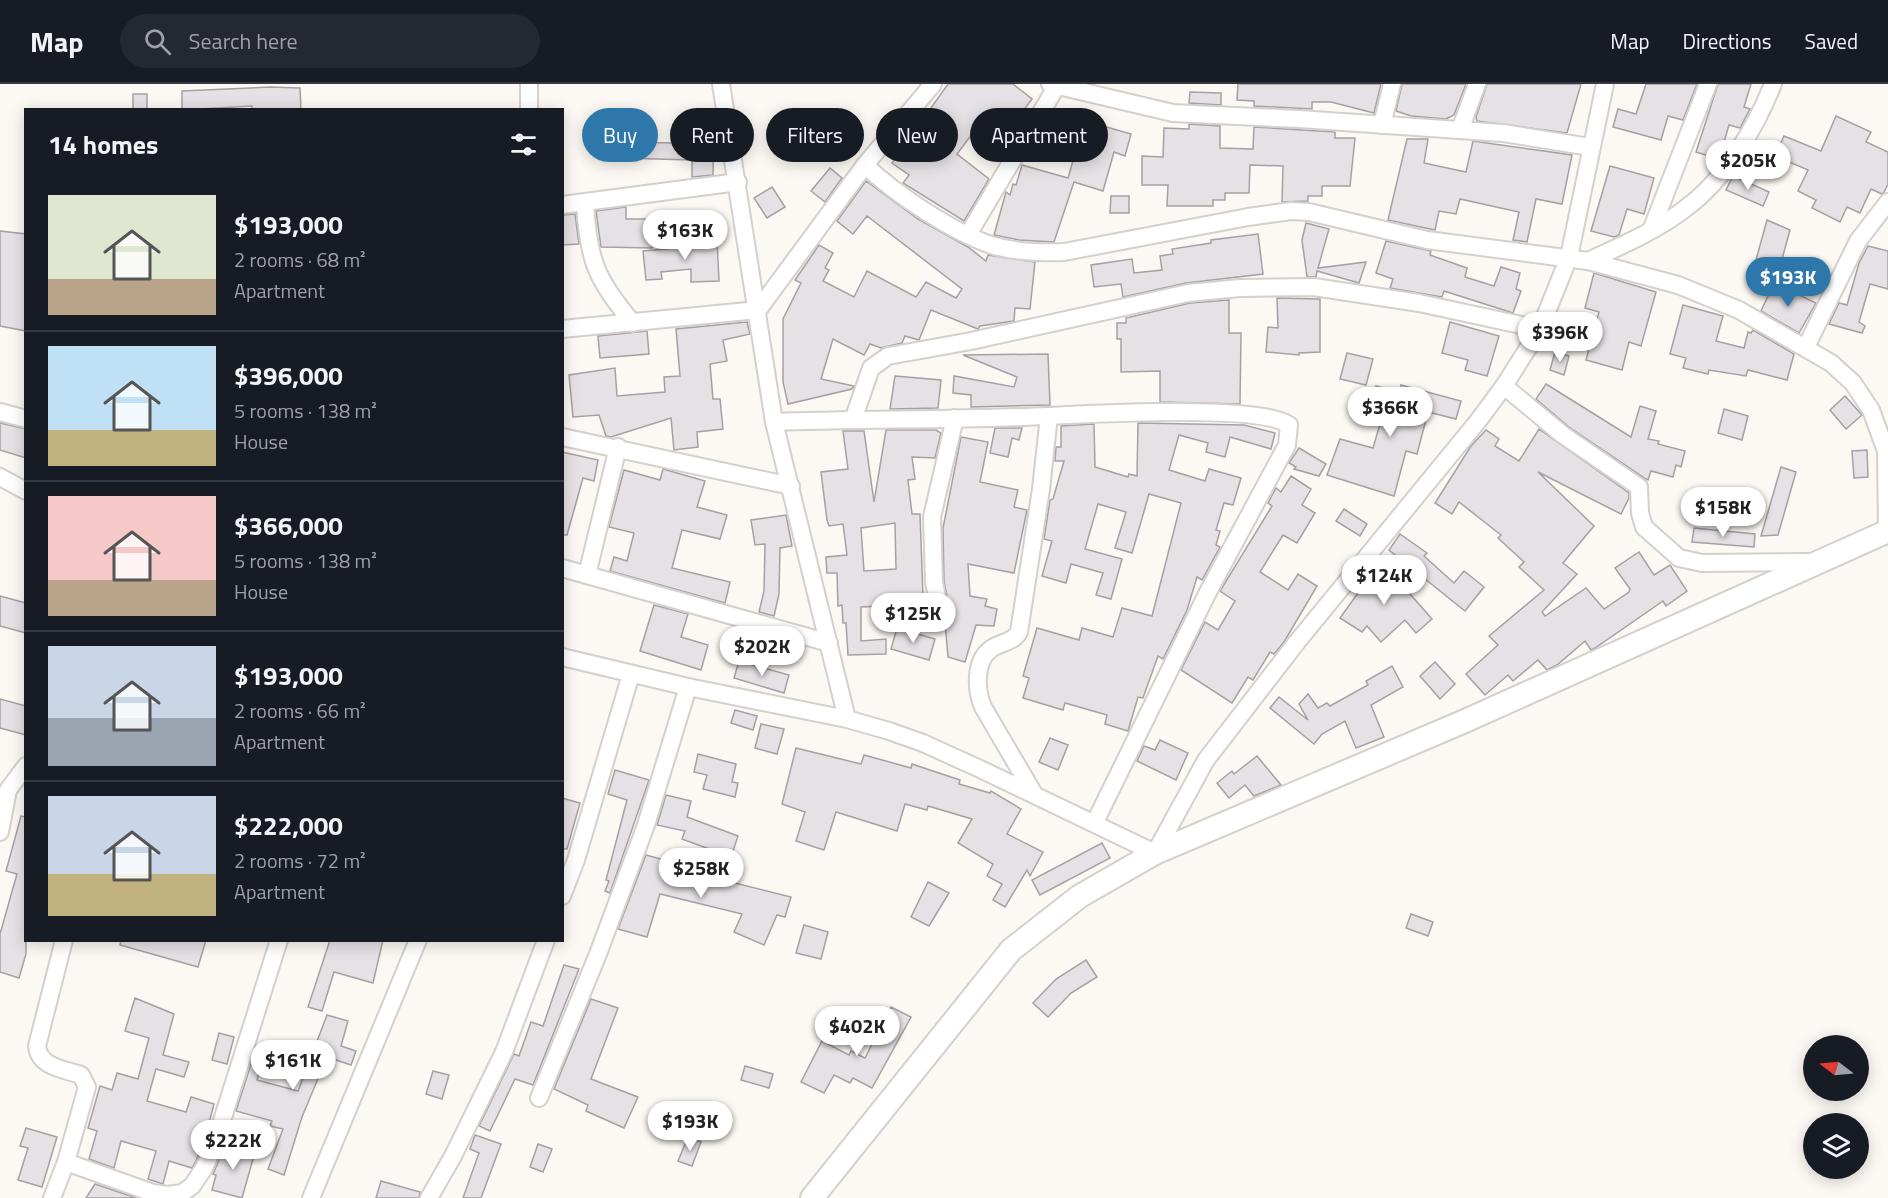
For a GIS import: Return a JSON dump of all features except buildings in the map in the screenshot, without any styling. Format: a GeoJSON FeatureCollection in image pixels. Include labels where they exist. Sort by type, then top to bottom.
{"type":"FeatureCollection","features":[{"type":"Feature","properties":{"kind":"street"},"geometry":{"type":"LineString","coordinates":[[529,84],[529,108]]}},
{"type":"Feature","properties":{"kind":"street"},"geometry":{"type":"LineString","coordinates":[[721,84],[774,422],[848,719]]}},
{"type":"Feature","properties":{"kind":"street"},"geometry":{"type":"LineString","coordinates":[[564,329],[758,310],[865,165],[933,84]]}},
{"type":"Feature","properties":{"kind":"street"},"geometry":{"type":"LineString","coordinates":[[1382,125],[1392,84]]}},
{"type":"Feature","properties":{"kind":"street"},"geometry":{"type":"LineString","coordinates":[[1460,130],[1477,84]]}},
{"type":"Feature","properties":{"kind":"street"},"geometry":{"type":"LineString","coordinates":[[1155,853],[1206,760],[1297,642],[1504,386],[1540,328],[1569,257],[1590,147],[1605,84]]}},
{"type":"Feature","properties":{"kind":"street"},"geometry":{"type":"LineString","coordinates":[[1652,228],[1708,84]]}},
{"type":"Feature","properties":{"kind":"street"},"geometry":{"type":"LineString","coordinates":[[1588,261],[1686,208],[1704,192],[1744,139],[1773,84]]}},
{"type":"Feature","properties":{"kind":"street"},"geometry":{"type":"LineString","coordinates":[[969,233],[1055,85],[1173,113],[1460,130],[1538,137],[1590,147]]}},
{"type":"Feature","properties":{"kind":"street"},"geometry":{"type":"LineString","coordinates":[[812,1198],[1011,950],[1080,896],[1155,853],[1466,720],[1887,531],[1887,449],[1871,410],[1853,384],[1831,363],[1806,347],[1740,310],[1698,293],[1569,257],[1427,240],[1309,212],[1291,211],[1064,252],[1043,253],[1004,248],[990,244],[914,204],[865,165]]}},
{"type":"Feature","properties":{"kind":"street"},"geometry":{"type":"LineString","coordinates":[[564,205],[738,182]]}},
{"type":"Feature","properties":{"kind":"street"},"geometry":{"type":"LineString","coordinates":[[1806,347],[1858,241],[1888,202]]}},
{"type":"Feature","properties":{"kind":"street"},"geometry":{"type":"LineString","coordinates":[[585,203],[590,256],[610,297],[633,323]]}},
{"type":"Feature","properties":{"kind":"street"},"geometry":{"type":"LineString","coordinates":[[854,420],[871,368],[880,359],[1188,293],[1240,288],[1314,286],[1419,303],[1540,328]]}},
{"type":"Feature","properties":{"kind":"street"},"geometry":{"type":"LineString","coordinates":[[1504,386],[1563,435],[1639,487],[1641,520],[1644,526],[1679,558],[1702,563],[1820,562]]}},
{"type":"Feature","properties":{"kind":"street"},"geometry":{"type":"LineString","coordinates":[[0,412],[24,418]]}},
{"type":"Feature","properties":{"kind":"street"},"geometry":{"type":"LineString","coordinates":[[774,422],[1135,412],[1246,415],[1283,421],[1289,425],[1290,434],[1287,445],[1208,592],[1095,822]]}},
{"type":"Feature","properties":{"kind":"street"},"geometry":{"type":"LineString","coordinates":[[1034,795],[983,707],[979,697],[978,674],[986,654],[992,648],[1016,638],[1019,632],[1041,489],[1049,416]]}},
{"type":"Feature","properties":{"kind":"street"},"geometry":{"type":"LineString","coordinates":[[940,613],[934,582],[933,517],[955,417]]}},
{"type":"Feature","properties":{"kind":"street"},"geometry":{"type":"LineString","coordinates":[[564,437],[618,447],[791,486]]}},
{"type":"Feature","properties":{"kind":"street"},"geometry":{"type":"LineString","coordinates":[[587,575],[618,447]]}},
{"type":"Feature","properties":{"kind":"street"},"geometry":{"type":"LineString","coordinates":[[0,477],[24,491]]}},
{"type":"Feature","properties":{"kind":"street"},"geometry":{"type":"LineString","coordinates":[[564,569],[829,643]]}},
{"type":"Feature","properties":{"kind":"street"},"geometry":{"type":"LineString","coordinates":[[564,658],[688,687],[848,719],[923,743],[1095,822],[1155,853]]}},
{"type":"Feature","properties":{"kind":"street"},"geometry":{"type":"LineString","coordinates":[[564,891],[576,860],[630,674]]}},
{"type":"Feature","properties":{"kind":"street"},"geometry":{"type":"LineString","coordinates":[[539,1098],[598,954],[642,835],[688,687]]}},
{"type":"Feature","properties":{"kind":"street"},"geometry":{"type":"LineString","coordinates":[[0,832],[8,790],[24,769]]}},
{"type":"Feature","properties":{"kind":"street"},"geometry":{"type":"LineString","coordinates":[[52,1198],[66,1162],[86,1096],[85,1080],[81,1075],[42,1061],[37,1046],[63,942]]}},
{"type":"Feature","properties":{"kind":"street"},"geometry":{"type":"LineString","coordinates":[[66,1162],[153,1193],[168,1196],[182,1193],[192,1186],[214,1146],[278,942]]}},
{"type":"Feature","properties":{"kind":"street"},"geometry":{"type":"LineString","coordinates":[[311,1198],[417,942]]}},
{"type":"Feature","properties":{"kind":"street"},"geometry":{"type":"LineString","coordinates":[[429,1198],[453,1156],[504,1052],[545,942]]}}]}
